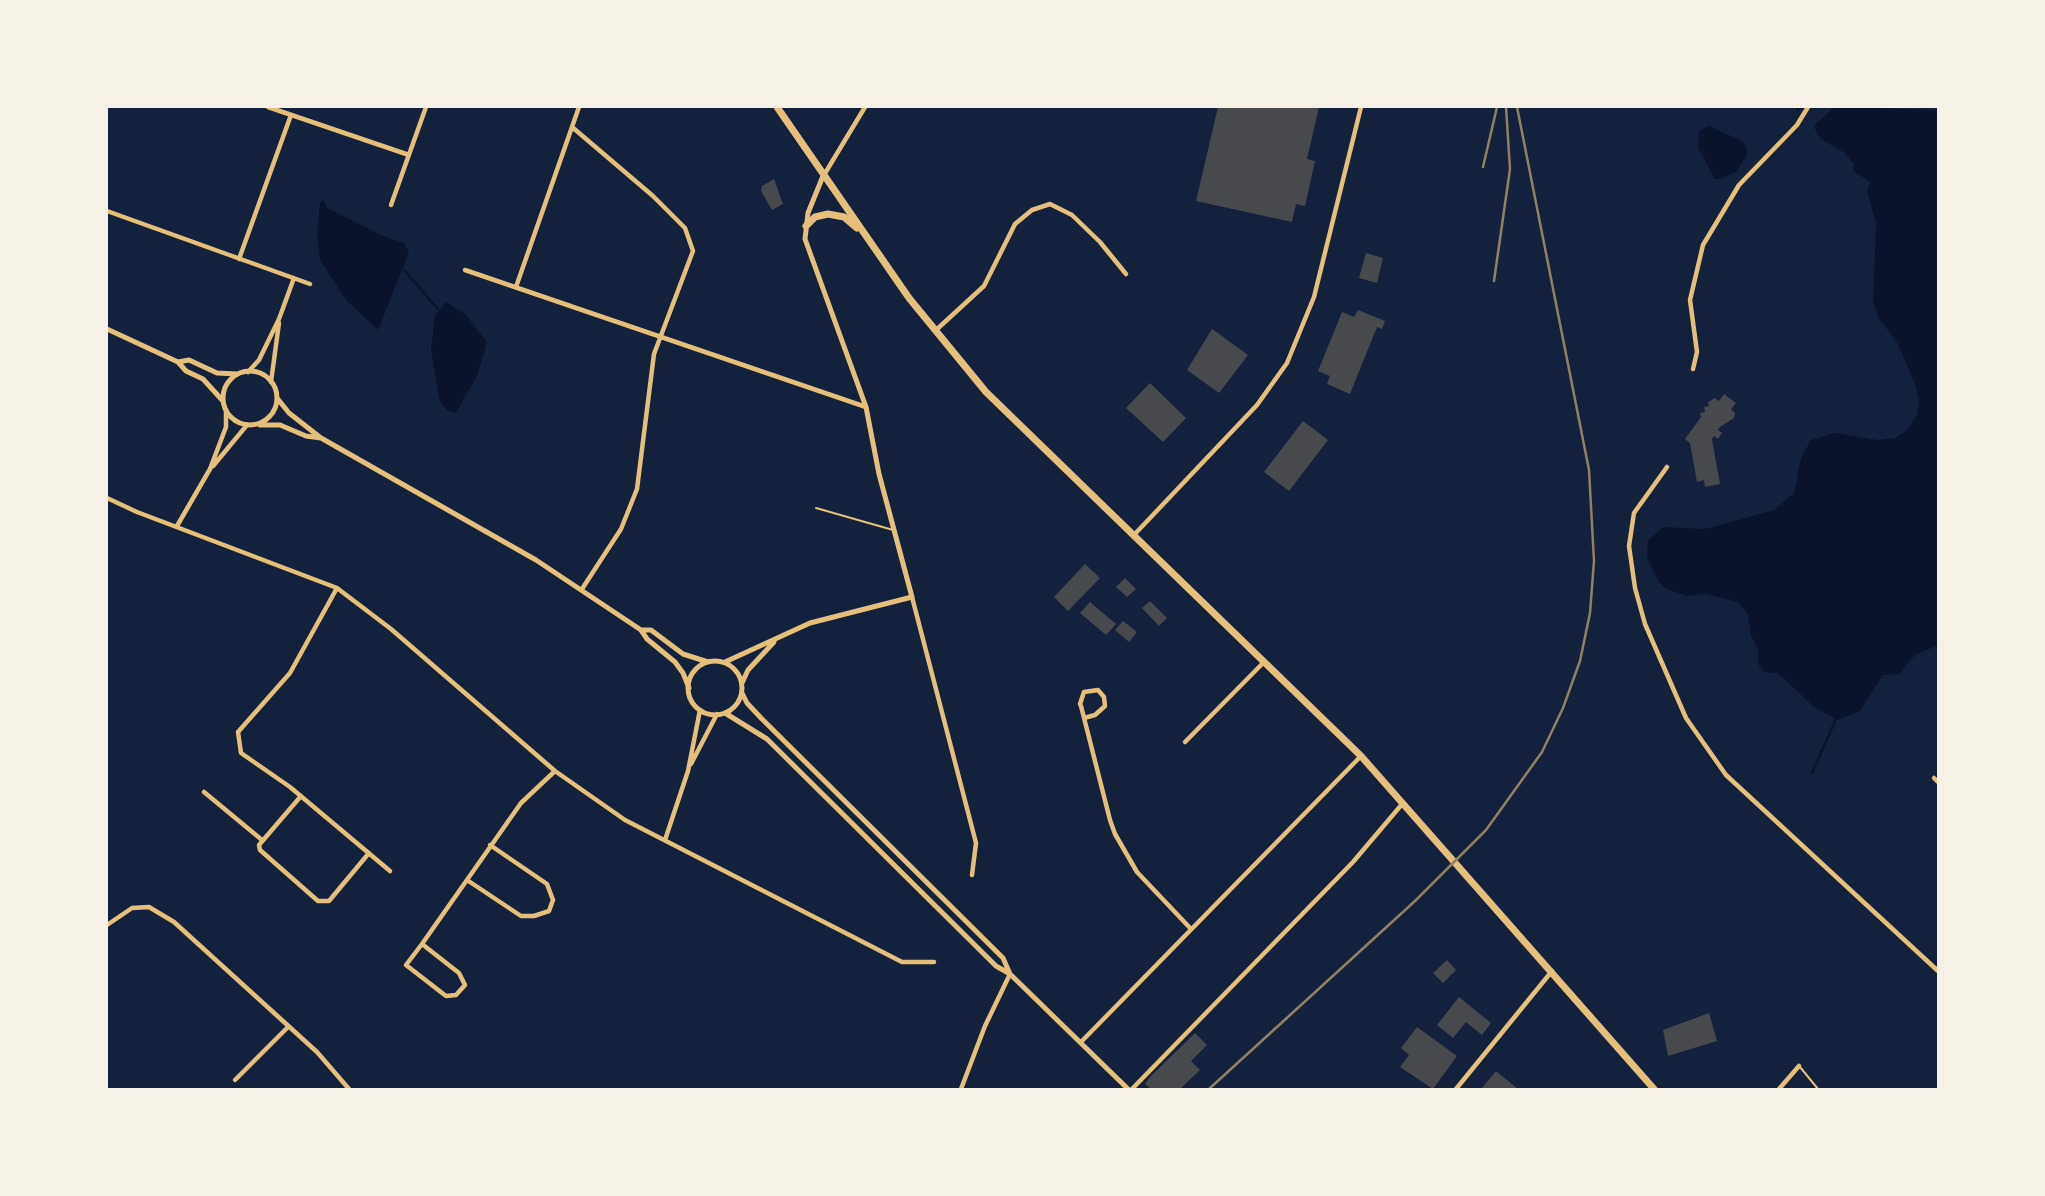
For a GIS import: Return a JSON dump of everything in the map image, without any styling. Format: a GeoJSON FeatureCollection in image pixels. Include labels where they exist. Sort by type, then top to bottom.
{"type":"FeatureCollection","features":[{"type":"Feature","properties":{"kind":"highway"},"geometry":{"type":"LineString","coordinates":[[777,107],[934,331],[1010,418],[1361,757],[1654,1089]]}},
{"type":"Feature","properties":{"kind":"highway"},"geometry":{"type":"LineString","coordinates":[[806,226],[815,217],[831,214],[844,217],[865,235]]}},
{"type":"Feature","properties":{"kind":"street"},"geometry":{"type":"LineString","coordinates":[[268,107],[409,155]]}},
{"type":"Feature","properties":{"kind":"street"},"geometry":{"type":"LineString","coordinates":[[391,205],[426,107]]}},
{"type":"Feature","properties":{"kind":"street"},"geometry":{"type":"LineString","coordinates":[[516,287],[579,107]]}},
{"type":"Feature","properties":{"kind":"street"},"geometry":{"type":"LineString","coordinates":[[865,107],[823,176],[808,213],[805,239],[866,407],[894,531],[976,843],[972,875]]}},
{"type":"Feature","properties":{"kind":"street"},"geometry":{"type":"LineString","coordinates":[[1133,536],[1257,405],[1287,363],[1314,297],[1361,107]]}},
{"type":"Feature","properties":{"kind":"street"},"geometry":{"type":"LineString","coordinates":[[1693,369],[1697,352],[1690,300],[1703,245],[1739,185],[1797,125],[1808,107]]}},
{"type":"Feature","properties":{"kind":"street"},"geometry":{"type":"LineString","coordinates":[[239,259],[291,115]]}},
{"type":"Feature","properties":{"kind":"street"},"geometry":{"type":"LineString","coordinates":[[572,127],[653,196],[685,228],[693,251],[654,354],[637,489],[621,530],[582,589]]}},
{"type":"Feature","properties":{"kind":"street"},"geometry":{"type":"LineString","coordinates":[[934,331],[984,286],[1015,224],[1032,210],[1050,204],[1072,215],[1100,242],[1126,274]]}},
{"type":"Feature","properties":{"kind":"street"},"geometry":{"type":"LineString","coordinates":[[107,211],[310,284]]}},
{"type":"Feature","properties":{"kind":"street"},"geometry":{"type":"LineString","coordinates":[[465,270],[866,407]]}},
{"type":"Feature","properties":{"kind":"street"},"geometry":{"type":"LineString","coordinates":[[248,372],[259,360],[279,319],[294,278]]}},
{"type":"Feature","properties":{"kind":"street"},"geometry":{"type":"LineString","coordinates":[[279,319],[271,382],[277,398],[289,413],[321,438],[582,589],[641,630],[683,673],[690,696],[700,710],[717,714],[725,712],[733,708],[742,693]]}},
{"type":"Feature","properties":{"kind":"street"},"geometry":{"type":"LineString","coordinates":[[107,329],[178,362],[186,371],[203,379],[223,401],[231,417],[247,425],[280,425],[306,436],[321,438]]}},
{"type":"Feature","properties":{"kind":"street"},"geometry":{"type":"LineString","coordinates":[[178,362],[189,360],[218,373],[257,372],[271,382]]}},
{"type":"Feature","properties":{"kind":"street"},"geometry":{"type":"LineString","coordinates":[[223,401],[227,385],[240,374]]}},
{"type":"Feature","properties":{"kind":"street"},"geometry":{"type":"LineString","coordinates":[[256,425],[271,415],[277,398]]}},
{"type":"Feature","properties":{"kind":"street"},"geometry":{"type":"LineString","coordinates":[[177,526],[210,469],[226,427],[226,410]]}},
{"type":"Feature","properties":{"kind":"street"},"geometry":{"type":"LineString","coordinates":[[210,469],[247,425]]}},
{"type":"Feature","properties":{"kind":"street"},"geometry":{"type":"LineString","coordinates":[[1667,467],[1634,513],[1629,546],[1635,588],[1645,624],[1686,718],[1726,775],[1938,971]]}},
{"type":"Feature","properties":{"kind":"street"},"geometry":{"type":"LineString","coordinates":[[107,498],[337,588],[391,629],[555,771],[625,820],[902,962],[934,962]]}},
{"type":"Feature","properties":{"kind":"street"},"geometry":{"type":"LineString","coordinates":[[337,588],[290,673],[239,732],[242,753],[300,796],[390,871]]}},
{"type":"Feature","properties":{"kind":"street"},"geometry":{"type":"LineString","coordinates":[[641,630],[651,630],[683,654],[708,662],[725,662],[810,623],[912,597]]}},
{"type":"Feature","properties":{"kind":"street"},"geometry":{"type":"LineString","coordinates":[[777,640],[748,670],[742,684],[742,693],[747,704],[1003,958],[1010,974]]}},
{"type":"Feature","properties":{"kind":"street"},"geometry":{"type":"LineString","coordinates":[[689,688],[694,671],[708,662]]}},
{"type":"Feature","properties":{"kind":"street"},"geometry":{"type":"LineString","coordinates":[[725,662],[736,671],[742,684]]}},
{"type":"Feature","properties":{"kind":"street"},"geometry":{"type":"LineString","coordinates":[[1185,742],[1264,662]]}},
{"type":"Feature","properties":{"kind":"street"},"geometry":{"type":"LineString","coordinates":[[1084,718],[1095,715],[1105,706],[1104,697],[1098,690],[1082,695],[1080,704],[1110,820],[1121,848],[1143,879],[1191,929]]}},
{"type":"Feature","properties":{"kind":"street"},"geometry":{"type":"LineString","coordinates":[[688,771],[700,710]]}},
{"type":"Feature","properties":{"kind":"street"},"geometry":{"type":"LineString","coordinates":[[725,712],[767,738],[996,966],[1010,974],[1130,1089],[1353,862],[1403,802]]}},
{"type":"Feature","properties":{"kind":"street"},"geometry":{"type":"LineString","coordinates":[[664,840],[688,771],[717,714]]}},
{"type":"Feature","properties":{"kind":"street"},"geometry":{"type":"LineString","coordinates":[[1081,1042],[1361,757]]}},
{"type":"Feature","properties":{"kind":"street"},"geometry":{"type":"LineString","coordinates":[[422,943],[459,973],[465,985],[456,995],[446,996],[406,965],[521,803],[555,771]]}},
{"type":"Feature","properties":{"kind":"street"},"geometry":{"type":"LineString","coordinates":[[204,792],[262,840]]}},
{"type":"Feature","properties":{"kind":"street"},"geometry":{"type":"LineString","coordinates":[[300,796],[262,840],[260,850],[323,903],[369,853]]}},
{"type":"Feature","properties":{"kind":"street"},"geometry":{"type":"LineString","coordinates":[[467,880],[521,916],[534,916],[549,911],[553,900],[547,884],[490,845]]}},
{"type":"Feature","properties":{"kind":"street"},"geometry":{"type":"LineString","coordinates":[[107,925],[132,908],[149,907],[174,922],[317,1052],[349,1089]]}},
{"type":"Feature","properties":{"kind":"street"},"geometry":{"type":"LineString","coordinates":[[1455,1089],[1552,971]]}},
{"type":"Feature","properties":{"kind":"street"},"geometry":{"type":"LineString","coordinates":[[961,1089],[994,1004],[1010,974]]}},
{"type":"Feature","properties":{"kind":"street"},"geometry":{"type":"LineString","coordinates":[[235,1080],[288,1027]]}},
{"type":"Feature","properties":{"kind":"street"},"geometry":{"type":"LineString","coordinates":[[1779,1089],[1799,1066]]}},
{"type":"Feature","properties":{"kind":"lane"},"geometry":{"type":"LineString","coordinates":[[816,508],[894,531]]}},
{"type":"Feature","properties":{"kind":"lane"},"geometry":{"type":"LineString","coordinates":[[1799,1066],[1818,1089]]}},
{"type":"Feature","properties":{"kind":"water"},"geometry":{"type":"Polygon","coordinates":[[[1834,107],[1938,110],[1938,645],[1915,655],[1899,674],[1883,675],[1860,711],[1838,720],[1815,708],[1778,673],[1764,672],[1758,664],[1758,649],[1751,635],[1748,614],[1738,602],[1706,594],[1686,596],[1665,588],[1647,558],[1648,540],[1664,527],[1705,529],[1774,510],[1794,493],[1801,458],[1811,440],[1836,433],[1878,440],[1895,438],[1907,430],[1917,414],[1919,401],[1915,384],[1898,344],[1879,318],[1873,302],[1876,223],[1867,191],[1870,182],[1853,171],[1854,164],[1845,153],[1821,139],[1815,129],[1815,125],[1834,107]]]}},
{"type":"Feature","properties":{"kind":"water"},"geometry":{"type":"Polygon","coordinates":[[[1709,126],[1742,141],[1747,148],[1747,154],[1737,171],[1721,179],[1715,179],[1698,148],[1699,131],[1709,126]]]}},
{"type":"Feature","properties":{"kind":"water"},"geometry":{"type":"Polygon","coordinates":[[[324,200],[327,208],[383,236],[404,243],[409,252],[378,330],[346,300],[320,260],[317,236],[320,202],[324,200]]]}},
{"type":"Feature","properties":{"kind":"water"},"geometry":{"type":"Polygon","coordinates":[[[446,302],[465,314],[487,342],[477,376],[456,413],[447,410],[439,400],[431,350],[435,316],[446,302]]]}},
{"type":"Feature","properties":{"kind":"building"},"geometry":{"type":"Polygon","coordinates":[[[1218,107],[1319,107],[1307,159],[1315,161],[1305,206],[1296,204],[1292,222],[1196,201],[1218,107]]]}},
{"type":"Feature","properties":{"kind":"building"},"geometry":{"type":"Polygon","coordinates":[[[774,179],[783,204],[772,210],[761,191],[762,186],[774,179]]]}},
{"type":"Feature","properties":{"kind":"building"},"geometry":{"type":"Polygon","coordinates":[[[1366,253],[1383,258],[1377,283],[1359,278],[1366,253]]]}},
{"type":"Feature","properties":{"kind":"building"},"geometry":{"type":"Polygon","coordinates":[[[1358,310],[1385,321],[1382,329],[1377,327],[1350,394],[1327,384],[1330,376],[1318,371],[1342,312],[1354,317],[1358,310]]]}},
{"type":"Feature","properties":{"kind":"building"},"geometry":{"type":"Polygon","coordinates":[[[1212,329],[1248,355],[1219,393],[1187,370],[1212,329]]]}},
{"type":"Feature","properties":{"kind":"building"},"geometry":{"type":"Polygon","coordinates":[[[1150,383],[1186,418],[1163,442],[1126,408],[1150,383]]]}},
{"type":"Feature","properties":{"kind":"building"},"geometry":{"type":"Polygon","coordinates":[[[1724,394],[1736,403],[1731,409],[1735,413],[1734,418],[1720,427],[1718,430],[1722,433],[1718,439],[1714,436],[1712,439],[1720,484],[1705,487],[1704,480],[1697,482],[1690,443],[1685,439],[1701,417],[1700,413],[1705,412],[1704,407],[1709,406],[1708,402],[1715,398],[1719,401],[1724,394]]]}},
{"type":"Feature","properties":{"kind":"building"},"geometry":{"type":"Polygon","coordinates":[[[1303,421],[1328,440],[1289,491],[1264,472],[1303,421]]]}},
{"type":"Feature","properties":{"kind":"building"},"geometry":{"type":"Polygon","coordinates":[[[1085,564],[1100,578],[1068,611],[1054,597],[1085,564]]]}},
{"type":"Feature","properties":{"kind":"building"},"geometry":{"type":"Polygon","coordinates":[[[1125,578],[1136,589],[1127,597],[1116,587],[1125,578]]]}},
{"type":"Feature","properties":{"kind":"building"},"geometry":{"type":"Polygon","coordinates":[[[1150,601],[1167,618],[1159,626],[1142,608],[1150,601]]]}},
{"type":"Feature","properties":{"kind":"building"},"geometry":{"type":"Polygon","coordinates":[[[1090,602],[1116,624],[1106,635],[1080,613],[1090,602]]]}},
{"type":"Feature","properties":{"kind":"building"},"geometry":{"type":"Polygon","coordinates":[[[1123,621],[1137,632],[1129,642],[1115,630],[1123,621]]]}},
{"type":"Feature","properties":{"kind":"building"},"geometry":{"type":"Polygon","coordinates":[[[1447,960],[1456,970],[1443,983],[1433,973],[1447,960]]]}},
{"type":"Feature","properties":{"kind":"building"},"geometry":{"type":"Polygon","coordinates":[[[1459,997],[1491,1023],[1482,1035],[1466,1022],[1453,1038],[1437,1025],[1459,997]]]}},
{"type":"Feature","properties":{"kind":"building"},"geometry":{"type":"Polygon","coordinates":[[[1709,1013],[1717,1041],[1668,1056],[1663,1030],[1709,1013]]]}},
{"type":"Feature","properties":{"kind":"building"},"geometry":{"type":"Polygon","coordinates":[[[1417,1027],[1457,1056],[1433,1089],[1400,1067],[1409,1055],[1401,1048],[1417,1027]]]}},
{"type":"Feature","properties":{"kind":"building"},"geometry":{"type":"Polygon","coordinates":[[[1195,1033],[1207,1045],[1191,1061],[1200,1070],[1180,1089],[1151,1089],[1145,1084],[1149,1078],[1195,1033]]]}},
{"type":"Feature","properties":{"kind":"building"},"geometry":{"type":"Polygon","coordinates":[[[1496,1071],[1518,1089],[1481,1089],[1496,1071]]]}},
{"type":"Feature","properties":{"kind":"waterway"},"geometry":{"type":"LineString","coordinates":[[404,270],[439,310]]}},
{"type":"Feature","properties":{"kind":"waterway"},"geometry":{"type":"LineString","coordinates":[[1812,773],[1836,719]]}},
{"type":"Feature","properties":{"kind":"railway"},"geometry":{"type":"LineString","coordinates":[[1483,167],[1497,107]]}},
{"type":"Feature","properties":{"kind":"railway"},"geometry":{"type":"LineString","coordinates":[[1494,281],[1510,169],[1506,107]]}},
{"type":"Feature","properties":{"kind":"railway"},"geometry":{"type":"LineString","coordinates":[[1209,1089],[1415,901],[1486,830],[1542,752],[1563,708],[1580,661],[1590,613],[1594,561],[1589,470],[1517,107]]}}]}
